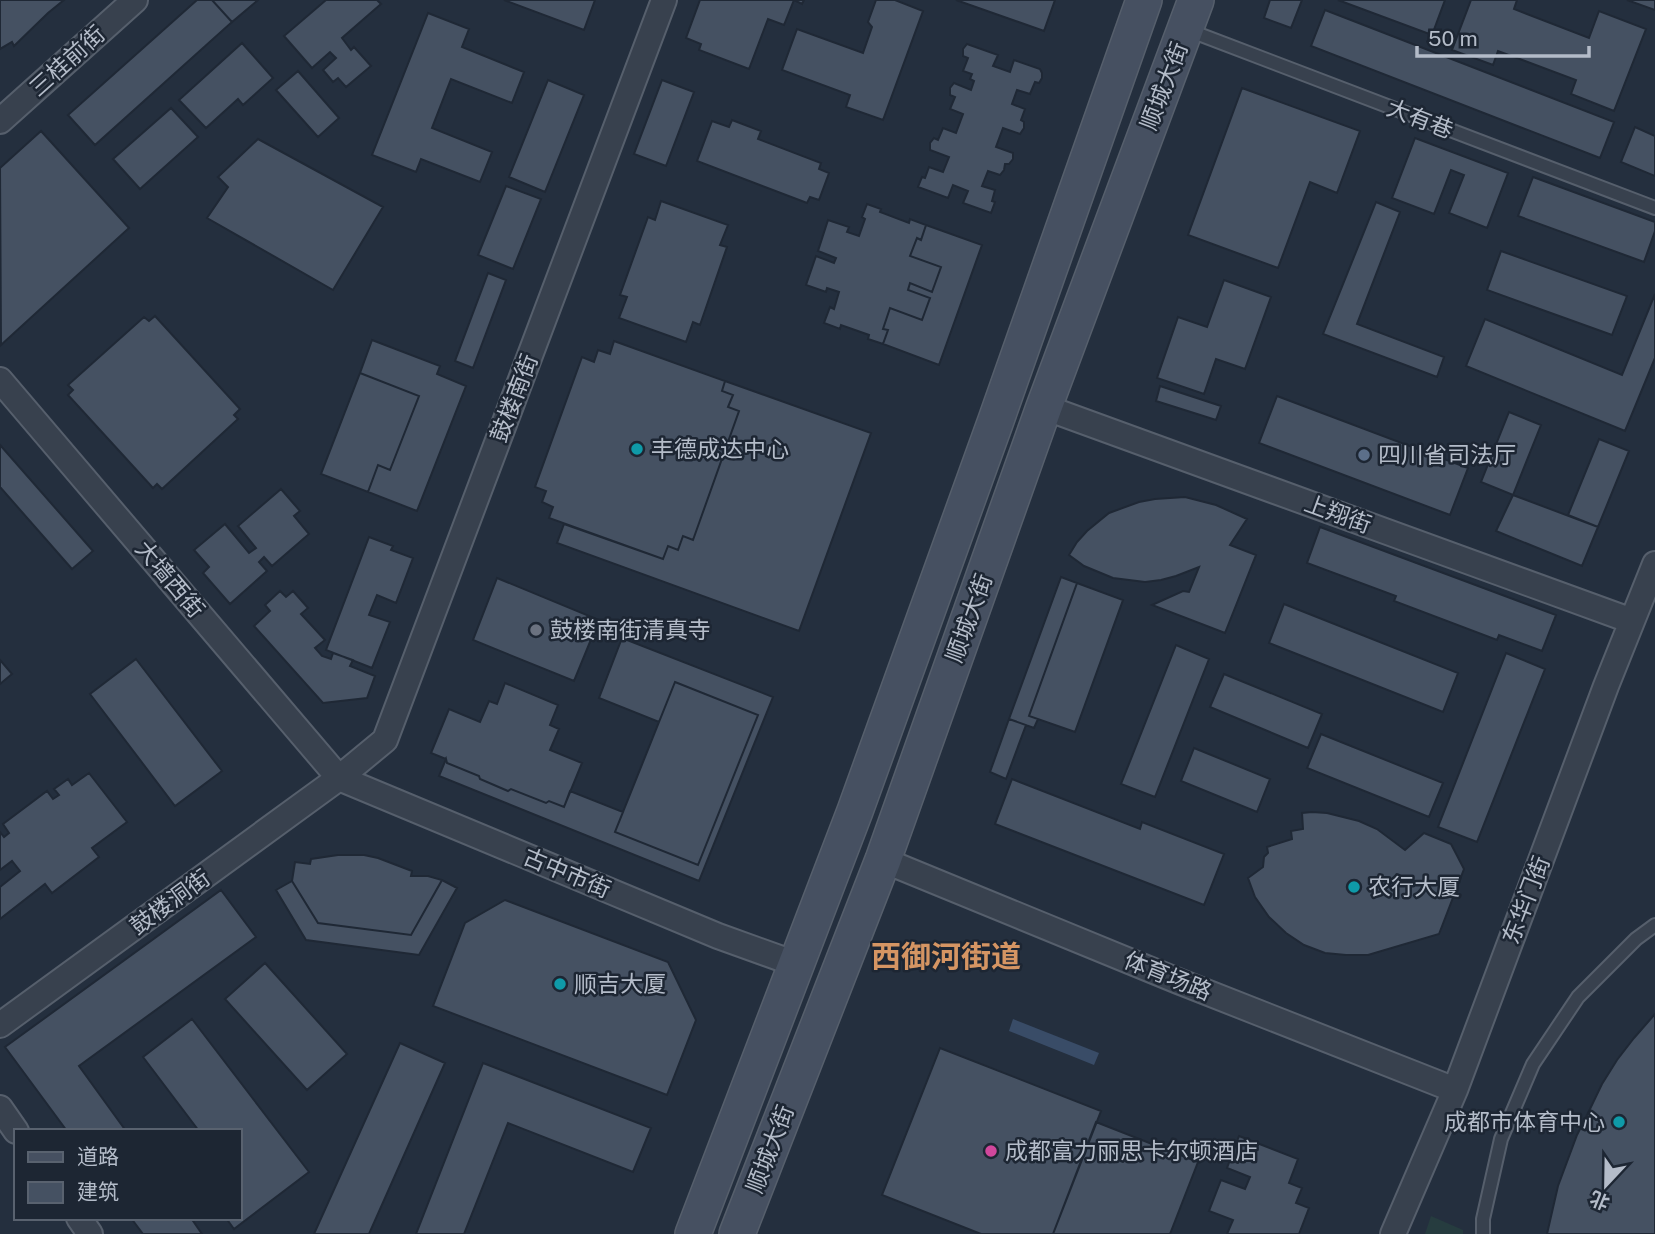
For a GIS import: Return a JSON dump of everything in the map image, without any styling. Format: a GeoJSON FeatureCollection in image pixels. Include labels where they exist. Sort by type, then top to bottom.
{"type":"FeatureCollection","features":[{"type":"Feature","properties":{"kind":"main road","name":"顺城大街"},"geometry":{"type":"LineString","coordinates":[[693,1234],[855,811],[1144,0]]}},
{"type":"Feature","properties":{"kind":"main road","name":"顺城大街"},"geometry":{"type":"LineString","coordinates":[[737,1234],[883,860],[1044,407],[1191,14]]}},
{"type":"Feature","properties":{"kind":"street","name":"三桂前街"},"geometry":{"type":"LineString","coordinates":[[0,121],[135,0]]}},
{"type":"Feature","properties":{"kind":"street","name":"鼓楼南街"},"geometry":{"type":"LineString","coordinates":[[339,778],[384,740],[664,0]]}},
{"type":"Feature","properties":{"kind":"street","name":"大墙西街"},"geometry":{"type":"LineString","coordinates":[[0,380],[339,778]]}},
{"type":"Feature","properties":{"kind":"street","name":"上翔街"},"geometry":{"type":"LineString","coordinates":[[1044,407],[1632,621]]}},
{"type":"Feature","properties":{"kind":"street","name":"东华门街"},"geometry":{"type":"LineString","coordinates":[[1393,1234],[1455,1090],[1606,686],[1655,564]]}},
{"type":"Feature","properties":{"kind":"street","name":"古中市街"},"geometry":{"type":"LineString","coordinates":[[339,778],[718,936],[796,964]]}},
{"type":"Feature","properties":{"kind":"street","name":"鼓楼洞街"},"geometry":{"type":"LineString","coordinates":[[0,1025],[339,778]]}},
{"type":"Feature","properties":{"kind":"street","name":"体育场路"},"geometry":{"type":"LineString","coordinates":[[883,860],[1178,981],[1455,1090]]}},
{"type":"Feature","properties":{"kind":"street"},"geometry":{"type":"LineString","coordinates":[[0,1108],[15,1129]]}},
{"type":"Feature","properties":{"kind":"lane","name":"大有巷"},"geometry":{"type":"LineString","coordinates":[[1191,14],[1655,208]]}},
{"type":"Feature","properties":{"kind":"lane"},"geometry":{"type":"LineString","coordinates":[[1483,1234],[1483,1219],[1501,1139],[1533,1064],[1578,997],[1636,939],[1655,925]]}},
{"type":"Feature","properties":{"kind":"green space"},"geometry":{"type":"Polygon","coordinates":[[[1431,1216],[1463,1230],[1463,1234],[1425,1234],[1431,1216]]]}},
{"type":"Feature","properties":{"kind":"water"},"geometry":{"type":"Polygon","coordinates":[[[1013,1019],[1099,1053],[1094,1065],[1009,1031],[1013,1019]]]}},
{"type":"Feature","properties":{"kind":"building"},"geometry":{"type":"Polygon","coordinates":[[[0,0],[64,0],[14,46],[12,42],[0,49],[0,0]]]}},
{"type":"Feature","properties":{"kind":"building"},"geometry":{"type":"Polygon","coordinates":[[[197,0],[212,0],[232,22],[95,145],[68,115],[197,0]]]}},
{"type":"Feature","properties":{"kind":"building"},"geometry":{"type":"Polygon","coordinates":[[[212,0],[258,0],[232,22],[212,0]]]}},
{"type":"Feature","properties":{"kind":"building"},"geometry":{"type":"Polygon","coordinates":[[[326,0],[377,0],[381,4],[342,38],[351,50],[354,47],[371,66],[346,87],[338,78],[333,82],[323,70],[336,58],[330,52],[312,68],[284,36],[326,0]]]}},
{"type":"Feature","properties":{"kind":"building"},"geometry":{"type":"Polygon","coordinates":[[[504,0],[595,0],[584,30],[504,0]]]}},
{"type":"Feature","properties":{"kind":"building"},"geometry":{"type":"Polygon","coordinates":[[[700,0],[794,0],[784,25],[768,19],[749,69],[699,50],[701,44],[686,38],[700,0]]]}},
{"type":"Feature","properties":{"kind":"building"},"geometry":{"type":"Polygon","coordinates":[[[876,0],[895,0],[923,11],[883,120],[846,107],[850,95],[782,70],[797,29],[863,53],[872,27],[868,22],[876,0]]]}},
{"type":"Feature","properties":{"kind":"building"},"geometry":{"type":"Polygon","coordinates":[[[956,0],[1055,0],[1044,31],[956,0]]]}},
{"type":"Feature","properties":{"kind":"building"},"geometry":{"type":"Polygon","coordinates":[[[1270,0],[1302,0],[1291,28],[1264,18],[1270,0]]]}},
{"type":"Feature","properties":{"kind":"building"},"geometry":{"type":"Polygon","coordinates":[[[1338,0],[1445,0],[1432,35],[1338,0]]]}},
{"type":"Feature","properties":{"kind":"building"},"geometry":{"type":"Polygon","coordinates":[[[1471,0],[1517,0],[1514,9],[1589,38],[1599,11],[1646,29],[1614,111],[1571,94],[1576,80],[1498,51],[1493,65],[1452,50],[1471,0]]]}},
{"type":"Feature","properties":{"kind":"building"},"geometry":{"type":"Polygon","coordinates":[[[1627,0],[1655,0],[1655,10],[1627,0]]]}},
{"type":"Feature","properties":{"kind":"building"},"geometry":{"type":"Polygon","coordinates":[[[1325,10],[1614,122],[1600,158],[1311,46],[1325,10]]]}},
{"type":"Feature","properties":{"kind":"building"},"geometry":{"type":"Polygon","coordinates":[[[428,13],[469,29],[462,47],[524,72],[512,103],[451,79],[432,128],[492,152],[480,182],[421,159],[416,172],[372,155],[428,13]]]}},
{"type":"Feature","properties":{"kind":"building"},"geometry":{"type":"Polygon","coordinates":[[[242,43],[273,78],[243,105],[238,99],[206,128],[179,100],[242,43]]]}},
{"type":"Feature","properties":{"kind":"building"},"geometry":{"type":"Polygon","coordinates":[[[967,44],[998,55],[993,66],[1010,72],[1014,60],[1040,69],[1042,73],[1042,78],[1039,83],[1035,82],[1030,94],[1017,90],[1012,104],[1025,109],[1021,120],[1024,122],[1024,128],[1020,134],[1003,128],[996,147],[1013,153],[1013,159],[1009,164],[1005,164],[1000,175],[988,171],[982,186],[995,190],[991,213],[963,203],[968,191],[953,185],[948,198],[918,187],[929,167],[943,172],[949,157],[930,150],[930,143],[934,138],[938,140],[943,128],[956,133],[963,114],[950,109],[955,97],[950,95],[950,88],[954,83],[971,90],[974,81],[970,79],[972,74],[963,71],[968,58],[963,56],[963,49],[967,44]]]}},
{"type":"Feature","properties":{"kind":"building"},"geometry":{"type":"Polygon","coordinates":[[[298,71],[339,118],[318,137],[276,90],[298,71]]]}},
{"type":"Feature","properties":{"kind":"building"},"geometry":{"type":"Polygon","coordinates":[[[548,80],[584,95],[545,192],[509,177],[548,80]]]}},
{"type":"Feature","properties":{"kind":"building"},"geometry":{"type":"Polygon","coordinates":[[[662,80],[694,92],[666,166],[634,154],[662,80]]]}},
{"type":"Feature","properties":{"kind":"building"},"geometry":{"type":"Polygon","coordinates":[[[1242,88],[1360,131],[1337,193],[1310,182],[1278,268],[1188,235],[1242,88]]]}},
{"type":"Feature","properties":{"kind":"building"},"geometry":{"type":"Polygon","coordinates":[[[171,108],[198,137],[140,189],[113,159],[171,108]]]}},
{"type":"Feature","properties":{"kind":"building"},"geometry":{"type":"Polygon","coordinates":[[[732,120],[761,131],[758,139],[821,163],[819,169],[829,173],[819,200],[810,197],[807,203],[697,161],[712,121],[729,127],[732,120]]]}},
{"type":"Feature","properties":{"kind":"building"},"geometry":{"type":"Polygon","coordinates":[[[1635,127],[1655,136],[1655,176],[1621,162],[1635,127]]]}},
{"type":"Feature","properties":{"kind":"building"},"geometry":{"type":"Polygon","coordinates":[[[41,131],[129,228],[1,345],[0,168],[41,131]]]}},
{"type":"Feature","properties":{"kind":"building"},"geometry":{"type":"Polygon","coordinates":[[[1415,138],[1508,173],[1487,228],[1449,213],[1464,175],[1451,170],[1434,214],[1392,198],[1415,138]]]}},
{"type":"Feature","properties":{"kind":"building"},"geometry":{"type":"Polygon","coordinates":[[[258,139],[383,207],[333,290],[207,218],[228,187],[218,177],[258,139]]]}},
{"type":"Feature","properties":{"kind":"building"},"geometry":{"type":"Polygon","coordinates":[[[1533,177],[1655,222],[1655,231],[1644,262],[1518,216],[1533,177]]]}},
{"type":"Feature","properties":{"kind":"building"},"geometry":{"type":"Polygon","coordinates":[[[506,186],[541,199],[513,269],[478,255],[506,186]]]}},
{"type":"Feature","properties":{"kind":"building"},"geometry":{"type":"Polygon","coordinates":[[[661,201],[728,225],[720,245],[727,247],[700,325],[693,322],[686,342],[619,318],[627,297],[620,295],[648,217],[655,220],[661,201]]]}},
{"type":"Feature","properties":{"kind":"building"},"geometry":{"type":"Polygon","coordinates":[[[1376,202],[1400,212],[1357,324],[1444,357],[1437,377],[1323,334],[1376,202]]]}},
{"type":"Feature","properties":{"kind":"building"},"geometry":{"type":"Polygon","coordinates":[[[867,204],[909,223],[910,219],[926,225],[921,240],[917,238],[910,256],[941,267],[932,292],[910,283],[908,290],[930,298],[922,320],[890,308],[883,329],[888,330],[883,344],[868,339],[869,335],[841,325],[840,329],[824,323],[830,307],[834,309],[839,292],[827,288],[826,292],[806,285],[816,256],[834,263],[836,258],[818,251],[828,220],[849,227],[847,232],[859,236],[867,204]]]}},
{"type":"Feature","properties":{"kind":"building"},"geometry":{"type":"Polygon","coordinates":[[[926,225],[982,245],[939,365],[883,344],[888,330],[883,329],[890,308],[922,320],[930,298],[908,290],[910,283],[932,292],[941,267],[910,256],[917,238],[921,240],[926,225]]]}},
{"type":"Feature","properties":{"kind":"building"},"geometry":{"type":"Polygon","coordinates":[[[1501,251],[1627,296],[1612,335],[1487,290],[1501,251]]]}},
{"type":"Feature","properties":{"kind":"building"},"geometry":{"type":"Polygon","coordinates":[[[488,273],[506,280],[473,368],[455,361],[488,273]]]}},
{"type":"Feature","properties":{"kind":"building"},"geometry":{"type":"Polygon","coordinates":[[[1224,280],[1271,297],[1245,369],[1216,359],[1204,394],[1157,378],[1178,317],[1207,327],[1224,280]]]}},
{"type":"Feature","properties":{"kind":"building"},"geometry":{"type":"Polygon","coordinates":[[[1655,294],[1655,358],[1625,431],[1466,366],[1485,319],[1622,375],[1655,294]]]}},
{"type":"Feature","properties":{"kind":"building"},"geometry":{"type":"Polygon","coordinates":[[[155,316],[240,409],[234,415],[238,419],[162,489],[157,484],[153,488],[68,395],[73,390],[68,385],[144,317],[149,321],[155,316]]]}},
{"type":"Feature","properties":{"kind":"building"},"geometry":{"type":"Polygon","coordinates":[[[372,340],[440,366],[437,374],[466,386],[417,511],[368,492],[378,465],[390,470],[419,396],[360,373],[372,340]]]}},
{"type":"Feature","properties":{"kind":"building","name":"丰德成达中心"},"geometry":{"type":"Polygon","coordinates":[[[614,341],[725,381],[722,391],[733,395],[728,407],[739,411],[693,540],[683,536],[678,550],[668,546],[663,559],[549,518],[553,507],[542,502],[546,491],[535,487],[582,357],[594,362],[598,350],[610,354],[614,341]]]}},
{"type":"Feature","properties":{"kind":"building"},"geometry":{"type":"Polygon","coordinates":[[[360,373],[419,396],[390,470],[378,465],[368,492],[321,474],[360,373]]]}},
{"type":"Feature","properties":{"kind":"building"},"geometry":{"type":"Polygon","coordinates":[[[725,381],[871,433],[799,631],[557,543],[564,524],[663,559],[668,546],[678,550],[683,536],[693,540],[739,411],[728,407],[733,395],[722,391],[725,381]]]}},
{"type":"Feature","properties":{"kind":"building"},"geometry":{"type":"Polygon","coordinates":[[[1160,386],[1221,406],[1216,420],[1156,401],[1160,386]]]}},
{"type":"Feature","properties":{"kind":"building","name":"四川省司法厅"},"geometry":{"type":"Polygon","coordinates":[[[1277,396],[1468,468],[1450,515],[1259,443],[1277,396]]]}},
{"type":"Feature","properties":{"kind":"building"},"geometry":{"type":"Polygon","coordinates":[[[1509,412],[1541,425],[1513,495],[1481,482],[1509,412]]]}},
{"type":"Feature","properties":{"kind":"building"},"geometry":{"type":"Polygon","coordinates":[[[1599,439],[1629,451],[1598,527],[1568,515],[1599,439]]]}},
{"type":"Feature","properties":{"kind":"building"},"geometry":{"type":"Polygon","coordinates":[[[0,445],[93,551],[72,569],[0,487],[0,445]]]}},
{"type":"Feature","properties":{"kind":"building"},"geometry":{"type":"Polygon","coordinates":[[[281,489],[300,511],[294,516],[309,534],[272,566],[264,557],[259,562],[267,571],[230,604],[203,573],[209,567],[194,550],[225,524],[249,553],[256,548],[238,526],[281,489]]]}},
{"type":"Feature","properties":{"kind":"building"},"geometry":{"type":"Polygon","coordinates":[[[1513,495],[1598,527],[1582,566],[1496,531],[1513,495]]]}},
{"type":"Feature","properties":{"kind":"building"},"geometry":{"type":"Polygon","coordinates":[[[1185,497],[1216,505],[1247,519],[1230,545],[1256,555],[1225,633],[1152,605],[1183,591],[1189,592],[1199,567],[1176,576],[1145,582],[1113,578],[1084,566],[1069,555],[1087,531],[1109,513],[1139,502],[1185,497]]]}},
{"type":"Feature","properties":{"kind":"building"},"geometry":{"type":"Polygon","coordinates":[[[1320,527],[1556,615],[1542,651],[1499,635],[1497,640],[1394,601],[1396,596],[1307,563],[1320,527]]]}},
{"type":"Feature","properties":{"kind":"building"},"geometry":{"type":"Polygon","coordinates":[[[369,537],[393,546],[391,550],[413,558],[396,603],[377,595],[369,615],[390,622],[372,668],[326,650],[369,537]]]}},
{"type":"Feature","properties":{"kind":"building"},"geometry":{"type":"Polygon","coordinates":[[[1061,577],[1077,583],[1029,716],[1038,719],[1034,728],[1009,719],[1061,577]]]}},
{"type":"Feature","properties":{"kind":"building","name":"鼓楼南街清真寺"},"geometry":{"type":"Polygon","coordinates":[[[497,578],[599,620],[574,681],[473,640],[497,578]]]}},
{"type":"Feature","properties":{"kind":"building"},"geometry":{"type":"Polygon","coordinates":[[[1077,583],[1123,600],[1075,732],[1029,716],[1077,583]]]}},
{"type":"Feature","properties":{"kind":"building"},"geometry":{"type":"Polygon","coordinates":[[[280,591],[286,597],[293,591],[308,608],[301,614],[325,640],[315,648],[322,656],[331,659],[333,653],[353,660],[350,666],[375,676],[367,698],[323,703],[254,626],[270,611],[265,605],[280,591]]]}},
{"type":"Feature","properties":{"kind":"building"},"geometry":{"type":"Polygon","coordinates":[[[1284,604],[1458,673],[1443,712],[1269,643],[1284,604]]]}},
{"type":"Feature","properties":{"kind":"building"},"geometry":{"type":"Polygon","coordinates":[[[622,638],[773,697],[699,881],[439,776],[446,759],[447,763],[479,776],[480,779],[546,803],[549,801],[564,807],[570,791],[623,812],[615,832],[698,865],[758,715],[675,682],[659,722],[599,698],[622,638]]]}},
{"type":"Feature","properties":{"kind":"building"},"geometry":{"type":"Polygon","coordinates":[[[1176,645],[1209,659],[1155,797],[1121,784],[1176,645]]]}},
{"type":"Feature","properties":{"kind":"building"},"geometry":{"type":"Polygon","coordinates":[[[1506,653],[1545,669],[1477,842],[1438,827],[1506,653]]]}},
{"type":"Feature","properties":{"kind":"building"},"geometry":{"type":"Polygon","coordinates":[[[136,659],[222,771],[175,806],[90,694],[136,659]]]}},
{"type":"Feature","properties":{"kind":"building"},"geometry":{"type":"Polygon","coordinates":[[[0,660],[12,674],[0,684],[0,660]]]}},
{"type":"Feature","properties":{"kind":"building"},"geometry":{"type":"Polygon","coordinates":[[[1224,674],[1322,714],[1308,748],[1210,707],[1224,674]]]}},
{"type":"Feature","properties":{"kind":"building"},"geometry":{"type":"Polygon","coordinates":[[[675,682],[758,715],[698,865],[615,832],[675,682]]]}},
{"type":"Feature","properties":{"kind":"building"},"geometry":{"type":"Polygon","coordinates":[[[505,683],[558,705],[550,725],[559,729],[550,750],[582,763],[564,807],[511,789],[508,791],[431,753],[449,709],[480,722],[489,701],[497,704],[505,683]]]}},
{"type":"Feature","properties":{"kind":"building"},"geometry":{"type":"Polygon","coordinates":[[[1009,719],[1026,725],[1006,779],[990,772],[1009,719]]]}},
{"type":"Feature","properties":{"kind":"building"},"geometry":{"type":"Polygon","coordinates":[[[1321,734],[1443,783],[1429,817],[1307,768],[1321,734]]]}},
{"type":"Feature","properties":{"kind":"building"},"geometry":{"type":"Polygon","coordinates":[[[1194,748],[1270,779],[1257,812],[1181,781],[1194,748]]]}},
{"type":"Feature","properties":{"kind":"building"},"geometry":{"type":"Polygon","coordinates":[[[89,773],[127,822],[92,848],[99,857],[52,893],[45,884],[0,919],[0,887],[20,871],[12,861],[0,870],[0,832],[4,837],[9,833],[3,824],[47,791],[53,799],[59,795],[54,789],[68,779],[72,785],[89,773]]]}},
{"type":"Feature","properties":{"kind":"building"},"geometry":{"type":"Polygon","coordinates":[[[1012,779],[1140,829],[1142,822],[1224,854],[1204,905],[995,824],[1012,779]]]}},
{"type":"Feature","properties":{"kind":"building","name":"农行大厦"},"geometry":{"type":"Polygon","coordinates":[[[1312,812],[1359,821],[1377,829],[1405,850],[1424,833],[1451,844],[1464,869],[1439,934],[1368,955],[1325,953],[1304,945],[1269,917],[1255,897],[1248,878],[1263,867],[1264,857],[1268,853],[1267,847],[1292,839],[1291,831],[1303,829],[1302,813],[1312,812]]]}},
{"type":"Feature","properties":{"kind":"building"},"geometry":{"type":"Polygon","coordinates":[[[338,855],[378,858],[412,871],[411,876],[428,876],[442,880],[411,935],[318,923],[292,881],[295,862],[310,864],[311,859],[338,855]]]}},
{"type":"Feature","properties":{"kind":"building"},"geometry":{"type":"Polygon","coordinates":[[[442,880],[457,888],[419,955],[306,940],[276,890],[292,881],[318,923],[411,935],[442,880]]]}},
{"type":"Feature","properties":{"kind":"building"},"geometry":{"type":"Polygon","coordinates":[[[221,890],[256,937],[79,1066],[125,1129],[66,1129],[5,1047],[221,890]]]}},
{"type":"Feature","properties":{"kind":"building","name":"顺吉大厦"},"geometry":{"type":"Polygon","coordinates":[[[505,900],[668,962],[696,1020],[667,1095],[433,1006],[465,923],[505,900]]]}},
{"type":"Feature","properties":{"kind":"building"},"geometry":{"type":"Polygon","coordinates":[[[265,963],[347,1054],[307,1090],[225,999],[265,963]]]}},
{"type":"Feature","properties":{"kind":"building","name":"成都市体育中心"},"geometry":{"type":"Polygon","coordinates":[[[1655,1014],[1655,1234],[1547,1234],[1558,1186],[1577,1135],[1602,1084],[1617,1060],[1655,1014]]]}},
{"type":"Feature","properties":{"kind":"building"},"geometry":{"type":"Polygon","coordinates":[[[192,1019],[309,1172],[234,1229],[227,1220],[242,1220],[242,1129],[197,1129],[143,1057],[192,1019]]]}},
{"type":"Feature","properties":{"kind":"building"},"geometry":{"type":"Polygon","coordinates":[[[400,1043],[445,1063],[369,1234],[314,1234],[400,1043]]]}},
{"type":"Feature","properties":{"kind":"building"},"geometry":{"type":"Polygon","coordinates":[[[940,1048],[1101,1111],[1053,1234],[981,1234],[882,1195],[940,1048]]]}},
{"type":"Feature","properties":{"kind":"building"},"geometry":{"type":"Polygon","coordinates":[[[483,1063],[651,1128],[633,1172],[508,1123],[464,1234],[416,1234],[483,1063]]]}},
{"type":"Feature","properties":{"kind":"building"},"geometry":{"type":"Polygon","coordinates":[[[1096,1122],[1198,1162],[1170,1234],[1053,1234],[1096,1122]]]}},
{"type":"Feature","properties":{"kind":"building"},"geometry":{"type":"Polygon","coordinates":[[[1239,1136],[1298,1159],[1289,1183],[1302,1188],[1296,1203],[1309,1208],[1299,1234],[1227,1234],[1233,1220],[1209,1211],[1221,1180],[1245,1189],[1250,1177],[1227,1168],[1239,1136]]]}},
{"type":"Feature","properties":{"kind":"building"},"geometry":{"type":"Polygon","coordinates":[[[132,1220],[192,1220],[202,1234],[143,1234],[132,1220]]]}},
{"type":"Feature","properties":{"kind":"place","name":"丰德成达中心"},"geometry":{"type":"Point","coordinates":[637,449]}},
{"type":"Feature","properties":{"kind":"place","name":"四川省司法厅"},"geometry":{"type":"Point","coordinates":[1364,455]}},
{"type":"Feature","properties":{"kind":"place","name":"鼓楼南街清真寺"},"geometry":{"type":"Point","coordinates":[536,630]}},
{"type":"Feature","properties":{"kind":"place","name":"农行大厦"},"geometry":{"type":"Point","coordinates":[1354,887]}},
{"type":"Feature","properties":{"kind":"place","name":"顺吉大厦"},"geometry":{"type":"Point","coordinates":[560,984]}},
{"type":"Feature","properties":{"kind":"place","name":"成都市体育中心"},"geometry":{"type":"Point","coordinates":[1619,1122]}},
{"type":"Feature","properties":{"kind":"place","name":"成都富力丽思卡尔顿酒店"},"geometry":{"type":"Point","coordinates":[991,1151]}},
{"type":"Feature","properties":{"kind":"district","name":"西御河街道"},"geometry":{"type":"Point","coordinates":[946,957]}}]}
